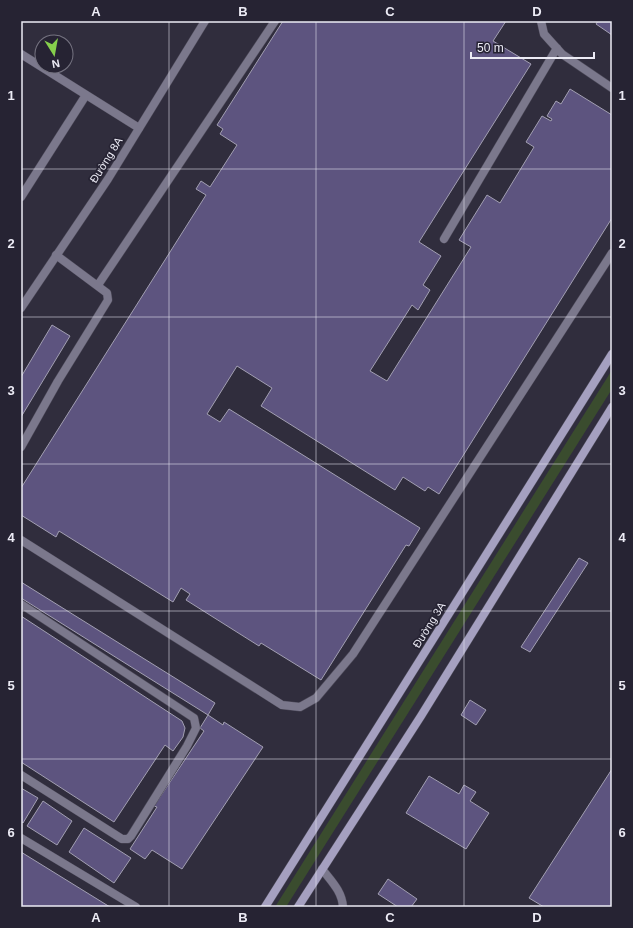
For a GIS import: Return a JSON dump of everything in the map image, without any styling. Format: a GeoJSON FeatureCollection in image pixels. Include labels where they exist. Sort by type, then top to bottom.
{"type":"FeatureCollection","features":[{"type":"Feature","properties":{"kind":"street","name":"Đường 8A"},"geometry":{"type":"LineString","coordinates":[[21,308],[108,179],[205,21]]}},
{"type":"Feature","properties":{"kind":"street"},"geometry":{"type":"LineString","coordinates":[[98,285],[275,21]]}},
{"type":"Feature","properties":{"kind":"street"},"geometry":{"type":"LineString","coordinates":[[541,21],[544,34],[562,54],[612,88]]}},
{"type":"Feature","properties":{"kind":"street"},"geometry":{"type":"LineString","coordinates":[[444,239],[557,48]]}},
{"type":"Feature","properties":{"kind":"street"},"geometry":{"type":"LineString","coordinates":[[21,54],[139,128]]}},
{"type":"Feature","properties":{"kind":"street"},"geometry":{"type":"LineString","coordinates":[[21,198],[86,95]]}},
{"type":"Feature","properties":{"kind":"street"},"geometry":{"type":"LineString","coordinates":[[21,540],[282,705],[300,707],[316,698],[353,654],[612,253]]}},
{"type":"Feature","properties":{"kind":"street"},"geometry":{"type":"LineString","coordinates":[[21,447],[58,381],[108,300],[107,293],[98,285],[56,255]]}},
{"type":"Feature","properties":{"kind":"street","name":"Đường 3A"},"geometry":{"type":"LineString","coordinates":[[265,907],[612,354]]}},
{"type":"Feature","properties":{"kind":"street"},"geometry":{"type":"LineString","coordinates":[[298,907],[421,716],[612,407]]}},
{"type":"Feature","properties":{"kind":"street"},"geometry":{"type":"LineString","coordinates":[[21,604],[194,718],[196,728],[187,746],[128,839],[122,840],[21,775]]}},
{"type":"Feature","properties":{"kind":"street"},"geometry":{"type":"LineString","coordinates":[[21,838],[136,907]]}},
{"type":"Feature","properties":{"kind":"street"},"geometry":{"type":"LineString","coordinates":[[322,869],[338,889],[343,899],[343,907]]}},
{"type":"Feature","properties":{"kind":"green space"},"geometry":{"type":"Polygon","coordinates":[[[612,370],[612,389],[286,907],[275,907],[612,370]]]}},
{"type":"Feature","properties":{"kind":"building"},"geometry":{"type":"Polygon","coordinates":[[[283,21],[506,21],[493,41],[531,64],[419,242],[441,256],[423,285],[430,290],[418,310],[412,305],[370,371],[387,381],[471,247],[459,240],[487,195],[500,203],[534,147],[526,142],[542,116],[551,121],[552,119],[547,116],[556,101],[561,104],[570,89],[612,115],[612,218],[439,494],[428,487],[425,491],[403,477],[395,490],[261,406],[272,388],[237,366],[207,414],[220,422],[229,409],[420,528],[409,546],[406,545],[321,680],[261,643],[259,646],[186,600],[190,594],[181,588],[173,602],[59,531],[56,537],[21,515],[21,488],[206,195],[196,189],[201,181],[210,187],[237,145],[220,134],[223,129],[217,125],[283,21]]]}},
{"type":"Feature","properties":{"kind":"building"},"geometry":{"type":"Polygon","coordinates":[[[598,21],[612,21],[612,35],[596,24],[598,21]]]}},
{"type":"Feature","properties":{"kind":"building"},"geometry":{"type":"Polygon","coordinates":[[[52,325],[70,336],[21,417],[21,377],[52,325]]]}},
{"type":"Feature","properties":{"kind":"building"},"geometry":{"type":"Polygon","coordinates":[[[579,558],[588,563],[530,652],[521,647],[579,558]]]}},
{"type":"Feature","properties":{"kind":"building"},"geometry":{"type":"Polygon","coordinates":[[[21,582],[215,703],[208,715],[21,598],[21,582]]]}},
{"type":"Feature","properties":{"kind":"building"},"geometry":{"type":"Polygon","coordinates":[[[21,616],[182,721],[185,728],[183,737],[173,751],[165,745],[114,822],[21,762],[21,616]]]}},
{"type":"Feature","properties":{"kind":"building"},"geometry":{"type":"Polygon","coordinates":[[[470,700],[486,710],[476,725],[461,715],[470,700]]]}},
{"type":"Feature","properties":{"kind":"building"},"geometry":{"type":"Polygon","coordinates":[[[208,715],[223,725],[224,722],[263,747],[182,869],[152,850],[145,859],[130,849],[157,807],[154,806],[204,731],[200,728],[208,715]]]}},
{"type":"Feature","properties":{"kind":"building"},"geometry":{"type":"Polygon","coordinates":[[[612,769],[612,907],[544,907],[529,898],[612,769]]]}},
{"type":"Feature","properties":{"kind":"building"},"geometry":{"type":"Polygon","coordinates":[[[429,776],[459,794],[464,785],[476,792],[470,801],[489,813],[466,849],[406,813],[429,776]]]}},
{"type":"Feature","properties":{"kind":"building"},"geometry":{"type":"Polygon","coordinates":[[[21,788],[38,798],[23,823],[21,821],[21,788]]]}},
{"type":"Feature","properties":{"kind":"building"},"geometry":{"type":"Polygon","coordinates":[[[43,801],[72,821],[57,845],[27,826],[43,801]]]}},
{"type":"Feature","properties":{"kind":"building"},"geometry":{"type":"Polygon","coordinates":[[[84,828],[131,858],[114,883],[69,852],[84,828]]]}},
{"type":"Feature","properties":{"kind":"building"},"geometry":{"type":"Polygon","coordinates":[[[21,852],[110,907],[21,907],[21,852]]]}},
{"type":"Feature","properties":{"kind":"building"},"geometry":{"type":"Polygon","coordinates":[[[388,879],[417,899],[411,907],[398,907],[378,894],[388,879]]]}}]}
